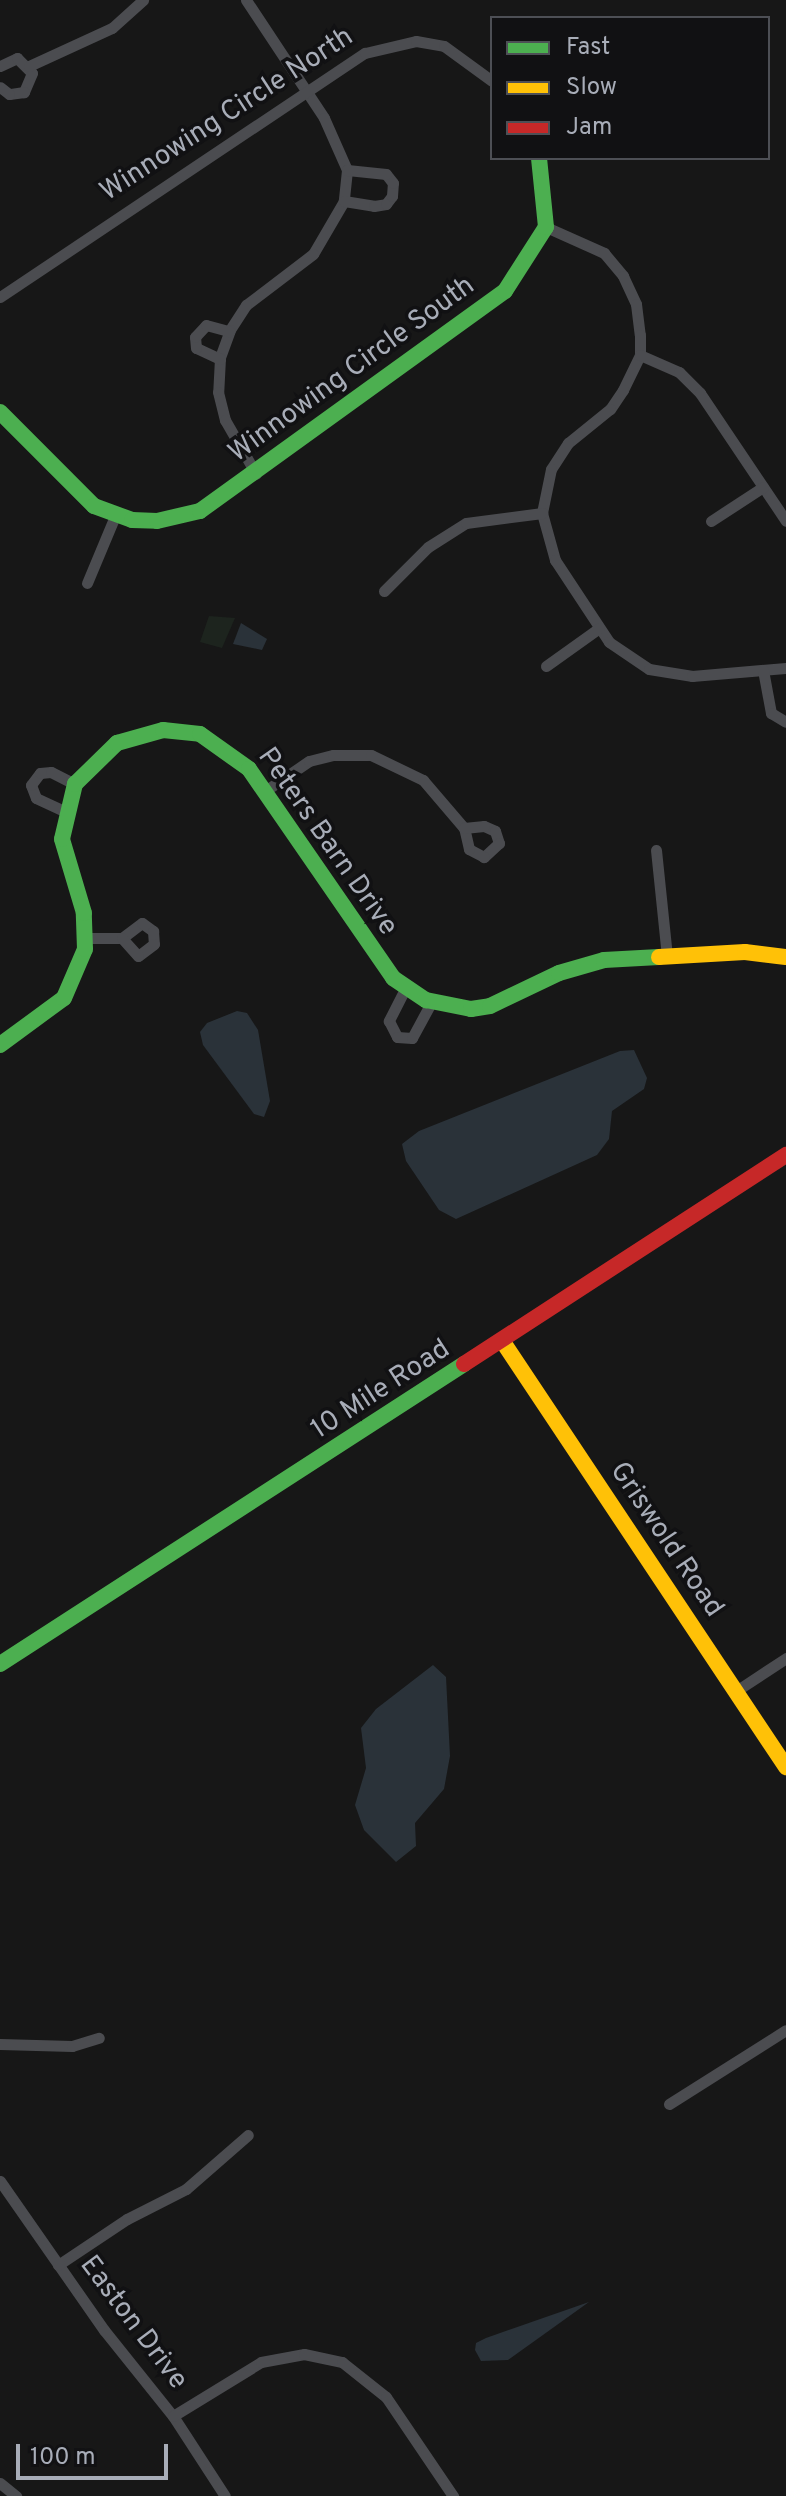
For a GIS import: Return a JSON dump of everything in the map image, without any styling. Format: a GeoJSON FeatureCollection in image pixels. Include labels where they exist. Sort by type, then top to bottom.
{"type":"FeatureCollection","features":[{"type":"Feature","properties":{"kind":"street"},"geometry":{"type":"LineString","coordinates":[[29,66],[112,28],[143,0]]}},
{"type":"Feature","properties":{"kind":"street"},"geometry":{"type":"LineString","coordinates":[[246,0],[307,91],[347,170],[344,201],[313,254],[246,305],[229,331],[220,359],[218,392],[225,420],[256,474]]}},
{"type":"Feature","properties":{"kind":"street","name":"Winnowing Circle North"},"geometry":{"type":"LineString","coordinates":[[0,297],[365,53],[416,41],[444,46],[490,80]]}},
{"type":"Feature","properties":{"kind":"street"},"geometry":{"type":"LineString","coordinates":[[0,66],[17,58],[29,66],[32,80],[24,92],[9,94],[0,87]]}},
{"type":"Feature","properties":{"kind":"street"},"geometry":{"type":"LineString","coordinates":[[539,160],[546,227],[604,253],[623,276],[636,304],[640,355],[610,409],[568,443],[551,469],[542,513],[555,560],[609,642],[649,669],[692,676],[786,668]]}},
{"type":"Feature","properties":{"kind":"street"},"geometry":{"type":"LineString","coordinates":[[344,201],[374,206],[386,204],[392,196],[393,183],[386,174],[347,170]]}},
{"type":"Feature","properties":{"kind":"street","name":"Winnowing Circle South"},"geometry":{"type":"LineString","coordinates":[[0,412],[94,506],[115,516],[157,521],[200,511],[256,474],[505,291],[546,227]]}},
{"type":"Feature","properties":{"kind":"street"},"geometry":{"type":"LineString","coordinates":[[220,359],[196,348],[195,337],[206,325],[229,331]]}},
{"type":"Feature","properties":{"kind":"street"},"geometry":{"type":"LineString","coordinates":[[640,355],[679,372],[700,393],[786,521]]}},
{"type":"Feature","properties":{"kind":"street"},"geometry":{"type":"LineString","coordinates":[[711,521],[763,487]]}},
{"type":"Feature","properties":{"kind":"street"},"geometry":{"type":"LineString","coordinates":[[384,591],[428,547],[466,523],[542,513]]}},
{"type":"Feature","properties":{"kind":"street"},"geometry":{"type":"LineString","coordinates":[[87,583],[115,516]]}},
{"type":"Feature","properties":{"kind":"street"},"geometry":{"type":"LineString","coordinates":[[546,666],[599,628]]}},
{"type":"Feature","properties":{"kind":"street"},"geometry":{"type":"LineString","coordinates":[[763,670],[771,713],[786,722]]}},
{"type":"Feature","properties":{"kind":"street","name":"Peters Barn Drive"},"geometry":{"type":"LineString","coordinates":[[0,1045],[64,998],[86,938],[80,897],[65,862],[64,811],[75,784],[97,757],[117,743],[147,732],[180,730],[217,742],[265,791],[379,960],[405,989],[432,1001],[471,1009],[490,1006],[582,965],[745,952],[786,957]]}},
{"type":"Feature","properties":{"kind":"street"},"geometry":{"type":"LineString","coordinates":[[265,791],[309,761],[333,755],[371,755],[423,780],[464,828]]}},
{"type":"Feature","properties":{"kind":"street"},"geometry":{"type":"LineString","coordinates":[[64,811],[36,798],[31,785],[40,773],[51,772],[75,784]]}},
{"type":"Feature","properties":{"kind":"street"},"geometry":{"type":"LineString","coordinates":[[656,850],[667,957]]}},
{"type":"Feature","properties":{"kind":"street"},"geometry":{"type":"LineString","coordinates":[[86,938],[122,938]]}},
{"type":"Feature","properties":{"kind":"street"},"geometry":{"type":"LineString","coordinates":[[405,989],[389,1021],[397,1037],[412,1038],[432,1001]]}},
{"type":"Feature","properties":{"kind":"street","name":"10 Mile Road"},"geometry":{"type":"LineString","coordinates":[[0,1664],[503,1342],[786,1155]]}},
{"type":"Feature","properties":{"kind":"street","name":"Griswold Road"},"geometry":{"type":"LineString","coordinates":[[503,1342],[786,1767]]}},
{"type":"Feature","properties":{"kind":"street"},"geometry":{"type":"LineString","coordinates":[[736,1691],[786,1658]]}},
{"type":"Feature","properties":{"kind":"street"},"geometry":{"type":"LineString","coordinates":[[669,2104],[786,2030]]}},
{"type":"Feature","properties":{"kind":"street"},"geometry":{"type":"LineString","coordinates":[[0,2044],[72,2046],[99,2038]]}},
{"type":"Feature","properties":{"kind":"street"},"geometry":{"type":"LineString","coordinates":[[58,2265],[127,2219],[186,2189],[248,2135]]}},
{"type":"Feature","properties":{"kind":"street","name":"Easton Drive"},"geometry":{"type":"LineString","coordinates":[[0,2181],[58,2265],[173,2416],[225,2496]]}},
{"type":"Feature","properties":{"kind":"street"},"geometry":{"type":"LineString","coordinates":[[173,2416],[261,2362],[304,2354],[342,2362],[386,2397],[453,2496]]}},
{"type":"Feature","properties":{"kind":"street"},"geometry":{"type":"LineString","coordinates":[[0,2483],[16,2496]]}},
{"type":"Feature","properties":{"kind":"shaded area"},"geometry":{"type":"Polygon","coordinates":[[[209,616],[235,618],[222,648],[200,642],[209,616]]]}},
{"type":"Feature","properties":{"kind":"shaded area"},"geometry":{"type":"Polygon","coordinates":[[[241,623],[267,639],[262,650],[233,644],[241,623]]]}},
{"type":"Feature","properties":{"kind":"shaded area"},"geometry":{"type":"Polygon","coordinates":[[[237,1011],[247,1013],[258,1030],[270,1101],[264,1117],[254,1114],[203,1045],[200,1032],[207,1023],[237,1011]]]}},
{"type":"Feature","properties":{"kind":"shaded area"},"geometry":{"type":"Polygon","coordinates":[[[634,1050],[647,1078],[644,1089],[612,1111],[609,1139],[597,1155],[456,1219],[439,1210],[406,1161],[402,1144],[419,1131],[620,1051],[634,1050]]]}},
{"type":"Feature","properties":{"kind":"shaded area"},"geometry":{"type":"Polygon","coordinates":[[[433,1665],[446,1677],[450,1756],[444,1789],[415,1823],[416,1846],[396,1862],[364,1830],[355,1805],[366,1768],[361,1728],[376,1709],[433,1665]]]}},
{"type":"Feature","properties":{"kind":"shaded area"},"geometry":{"type":"Polygon","coordinates":[[[589,2302],[508,2360],[481,2361],[475,2350],[476,2343],[486,2338],[589,2302]]]}},
{"type":"Feature","properties":{"kind":"traffic: fast"},"geometry":{"type":"LineString","coordinates":[[0,412],[94,506],[132,520],[157,521],[200,511],[505,291],[546,227],[539,160]]}},
{"type":"Feature","properties":{"kind":"traffic: fast"},"geometry":{"type":"LineString","coordinates":[[0,1045],[64,998],[85,949],[84,913],[62,839],[75,784],[117,743],[163,730],[200,734],[249,769],[393,978],[426,1000],[471,1009],[490,1006],[559,973],[604,960],[659,957]]}},
{"type":"Feature","properties":{"kind":"traffic: fast"},"geometry":{"type":"LineString","coordinates":[[0,1664],[464,1364]]}},
{"type":"Feature","properties":{"kind":"traffic: slow"},"geometry":{"type":"LineString","coordinates":[[659,957],[745,952],[786,957]]}},
{"type":"Feature","properties":{"kind":"traffic: slow"},"geometry":{"type":"LineString","coordinates":[[503,1342],[786,1767]]}},
{"type":"Feature","properties":{"kind":"traffic: jam"},"geometry":{"type":"LineString","coordinates":[[464,1364],[786,1155]]}}]}
